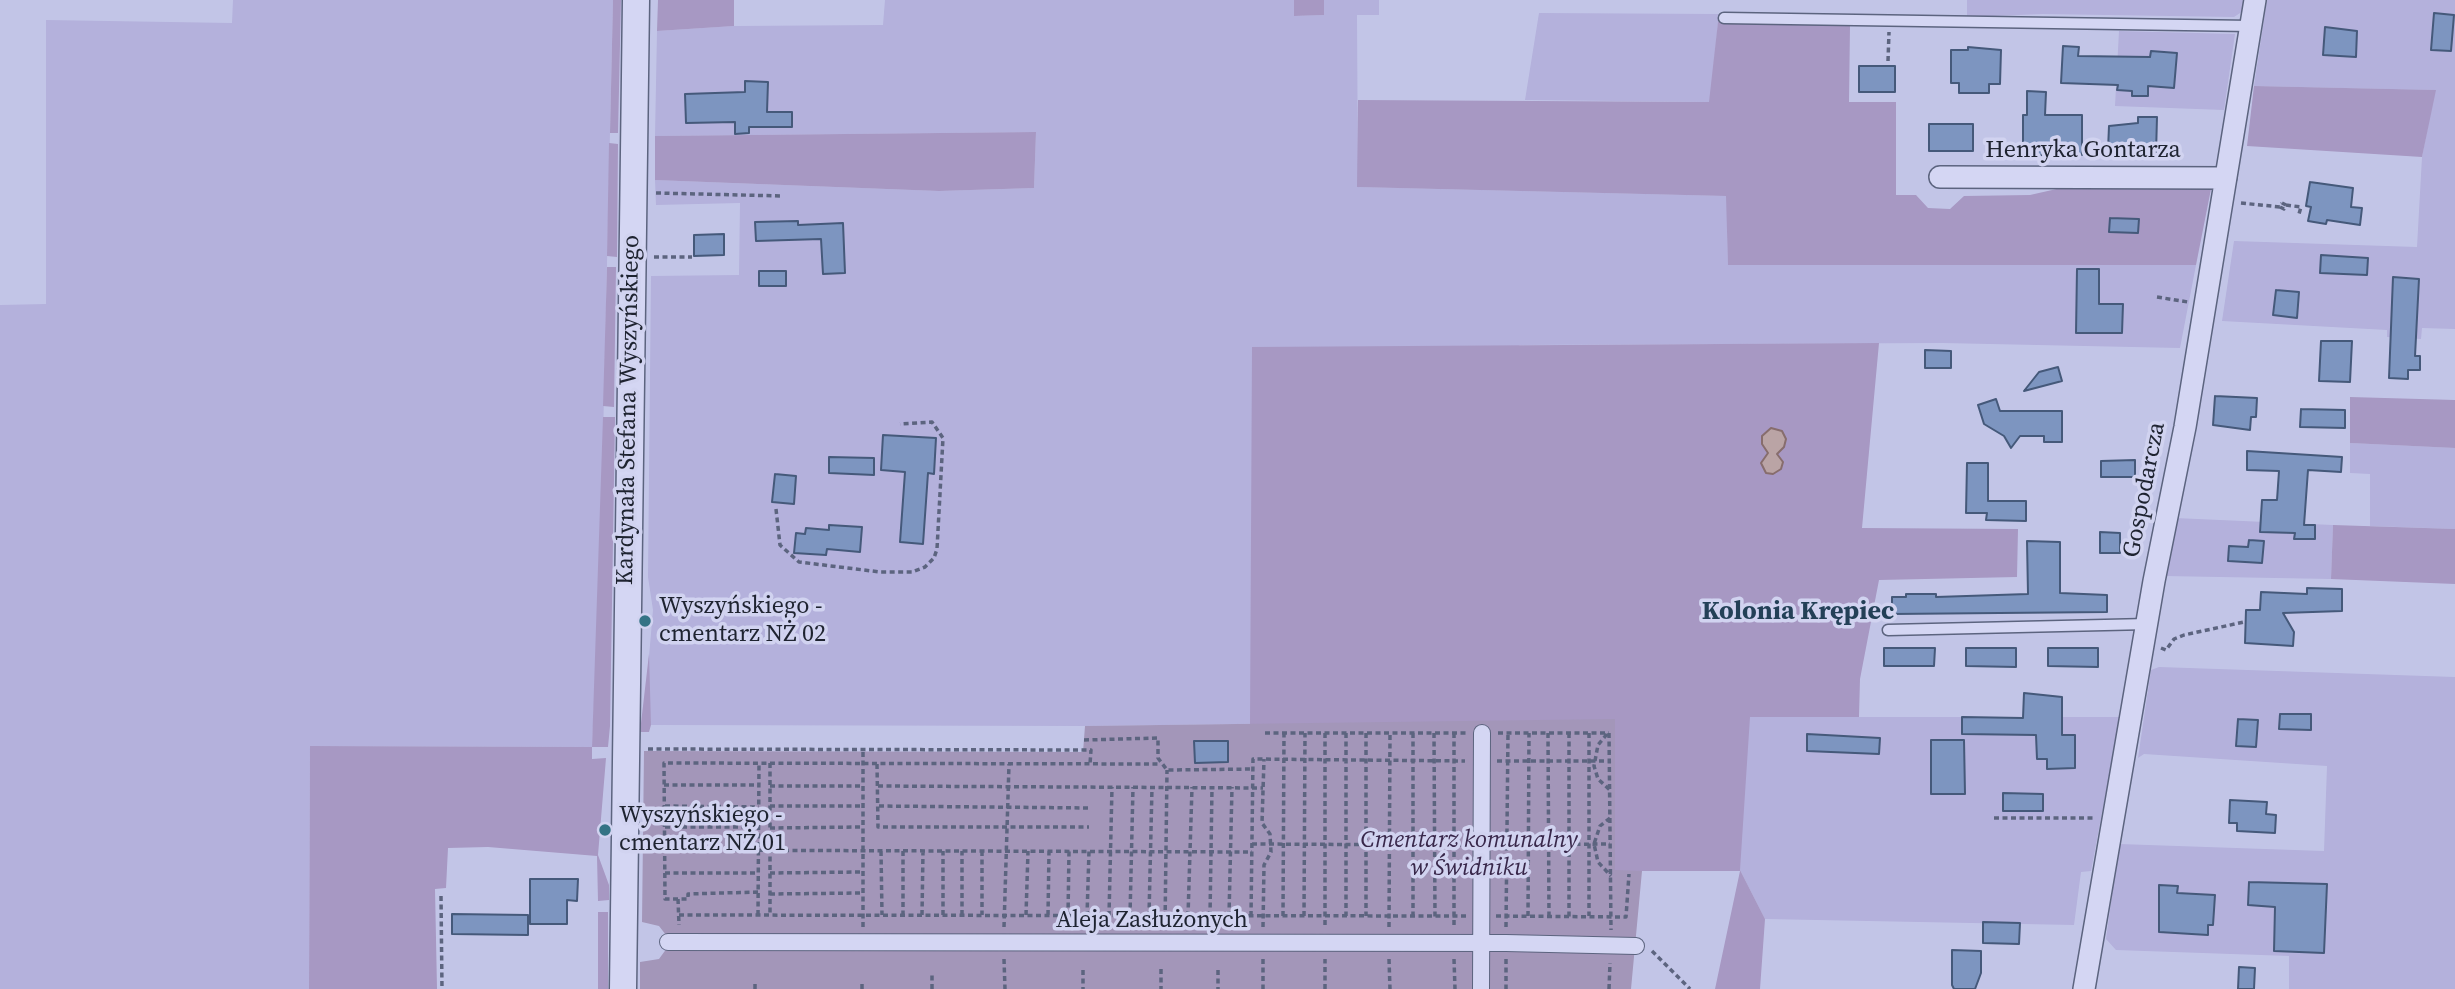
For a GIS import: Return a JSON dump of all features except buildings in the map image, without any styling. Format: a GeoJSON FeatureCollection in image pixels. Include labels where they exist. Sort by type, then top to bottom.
{"type":"FeatureCollection","features":[{"type":"Feature","properties":{"kind":"street","name":"Kardynała Stefana Wyszyńskiego"},"geometry":{"type":"LineString","coordinates":[[623,989],[636,0]]}},
{"type":"Feature","properties":{"kind":"street","name":"Gospodarcza"},"geometry":{"type":"LineString","coordinates":[[2084,989],[2255,0]]}},
{"type":"Feature","properties":{"kind":"street","name":"Henryka Gontarza"},"geometry":{"type":"LineString","coordinates":[[1940,177],[2226,178]]}},
{"type":"Feature","properties":{"kind":"street"},"geometry":{"type":"LineString","coordinates":[[1481,989],[1482,733]]}},
{"type":"Feature","properties":{"kind":"street","name":"Aleja Zasłużonych"},"geometry":{"type":"LineString","coordinates":[[673,942],[1506,943],[1636,946]]}},
{"type":"Feature","properties":{"kind":"lane"},"geometry":{"type":"LineString","coordinates":[[1724,18],[1889,23],[2251,26]]}},
{"type":"Feature","properties":{"kind":"lane"},"geometry":{"type":"LineString","coordinates":[[1888,630],[2148,624]]}},
{"type":"Feature","properties":{"kind":"path"},"geometry":{"type":"LineString","coordinates":[[1888,61],[1889,23]]}},
{"type":"Feature","properties":{"kind":"path"},"geometry":{"type":"LineString","coordinates":[[653,192],[783,196]]}},
{"type":"Feature","properties":{"kind":"path"},"geometry":{"type":"LineString","coordinates":[[2239,202],[2284,209],[2286,205],[2301,207],[2299,214]]}},
{"type":"Feature","properties":{"kind":"path"},"geometry":{"type":"LineString","coordinates":[[649,257],[692,257]]}},
{"type":"Feature","properties":{"kind":"path"},"geometry":{"type":"LineString","coordinates":[[2157,297],[2204,304]]}},
{"type":"Feature","properties":{"kind":"path"},"geometry":{"type":"LineString","coordinates":[[776,509],[780,545],[799,562],[888,573],[912,572],[925,567],[934,558],[937,549],[943,438],[932,422],[900,424]]}},
{"type":"Feature","properties":{"kind":"path"},"geometry":{"type":"LineString","coordinates":[[2145,647],[2166,650],[2178,637],[2244,622]]}},
{"type":"Feature","properties":{"kind":"path"},"geometry":{"type":"LineString","coordinates":[[1265,733],[1609,733]]}},
{"type":"Feature","properties":{"kind":"path"},"geometry":{"type":"LineString","coordinates":[[1283,916],[1284,733]]}},
{"type":"Feature","properties":{"kind":"path"},"geometry":{"type":"LineString","coordinates":[[1304,916],[1305,733]]}},
{"type":"Feature","properties":{"kind":"path"},"geometry":{"type":"LineString","coordinates":[[1325,733],[1325,916]]}},
{"type":"Feature","properties":{"kind":"path"},"geometry":{"type":"LineString","coordinates":[[1346,733],[1346,916]]}},
{"type":"Feature","properties":{"kind":"path"},"geometry":{"type":"LineString","coordinates":[[1366,733],[1366,916]]}},
{"type":"Feature","properties":{"kind":"path"},"geometry":{"type":"LineString","coordinates":[[1389,916],[1390,733]]}},
{"type":"Feature","properties":{"kind":"path"},"geometry":{"type":"LineString","coordinates":[[1413,733],[1413,916]]}},
{"type":"Feature","properties":{"kind":"path"},"geometry":{"type":"LineString","coordinates":[[1434,733],[1435,916]]}},
{"type":"Feature","properties":{"kind":"path"},"geometry":{"type":"LineString","coordinates":[[1454,733],[1455,989]]}},
{"type":"Feature","properties":{"kind":"path"},"geometry":{"type":"LineString","coordinates":[[1506,989],[1508,733]]}},
{"type":"Feature","properties":{"kind":"path"},"geometry":{"type":"LineString","coordinates":[[1528,917],[1529,733]]}},
{"type":"Feature","properties":{"kind":"path"},"geometry":{"type":"LineString","coordinates":[[1548,733],[1549,916]]}},
{"type":"Feature","properties":{"kind":"path"},"geometry":{"type":"LineString","coordinates":[[1569,733],[1569,917]]}},
{"type":"Feature","properties":{"kind":"path"},"geometry":{"type":"LineString","coordinates":[[1589,733],[1592,761],[1589,916]]}},
{"type":"Feature","properties":{"kind":"path"},"geometry":{"type":"LineString","coordinates":[[1609,733],[1598,745],[1592,761],[1598,779],[1610,790]]}},
{"type":"Feature","properties":{"kind":"path"},"geometry":{"type":"LineString","coordinates":[[1609,733],[1609,989]]}},
{"type":"Feature","properties":{"kind":"path"},"geometry":{"type":"LineString","coordinates":[[1084,740],[1158,738],[1160,764]]}},
{"type":"Feature","properties":{"kind":"path"},"geometry":{"type":"LineString","coordinates":[[638,749],[1091,750],[1090,764]]}},
{"type":"Feature","properties":{"kind":"path"},"geometry":{"type":"LineString","coordinates":[[863,750],[863,943]]}},
{"type":"Feature","properties":{"kind":"path"},"geometry":{"type":"LineString","coordinates":[[1251,916],[1253,759],[1609,761]]}},
{"type":"Feature","properties":{"kind":"path"},"geometry":{"type":"LineString","coordinates":[[1263,989],[1264,865],[1270,858],[1271,844],[1269,829],[1262,822],[1264,759]]}},
{"type":"Feature","properties":{"kind":"path"},"geometry":{"type":"LineString","coordinates":[[758,892],[688,894],[688,900],[665,899],[664,763],[1160,764],[1167,770],[1253,769]]}},
{"type":"Feature","properties":{"kind":"path"},"geometry":{"type":"LineString","coordinates":[[758,915],[759,763]]}},
{"type":"Feature","properties":{"kind":"path"},"geometry":{"type":"LineString","coordinates":[[770,763],[770,915]]}},
{"type":"Feature","properties":{"kind":"path"},"geometry":{"type":"LineString","coordinates":[[877,764],[878,827],[1088,827]]}},
{"type":"Feature","properties":{"kind":"path"},"geometry":{"type":"LineString","coordinates":[[1005,989],[1009,764]]}},
{"type":"Feature","properties":{"kind":"path"},"geometry":{"type":"LineString","coordinates":[[1164,943],[1167,770]]}},
{"type":"Feature","properties":{"kind":"path"},"geometry":{"type":"LineString","coordinates":[[664,785],[758,785]]}},
{"type":"Feature","properties":{"kind":"path"},"geometry":{"type":"LineString","coordinates":[[770,786],[863,786]]}},
{"type":"Feature","properties":{"kind":"path"},"geometry":{"type":"LineString","coordinates":[[877,786],[1263,788]]}},
{"type":"Feature","properties":{"kind":"path"},"geometry":{"type":"LineString","coordinates":[[1109,916],[1112,787]]}},
{"type":"Feature","properties":{"kind":"path"},"geometry":{"type":"LineString","coordinates":[[1130,916],[1133,787]]}},
{"type":"Feature","properties":{"kind":"path"},"geometry":{"type":"LineString","coordinates":[[1149,916],[1152,787]]}},
{"type":"Feature","properties":{"kind":"path"},"geometry":{"type":"LineString","coordinates":[[1188,916],[1192,787]]}},
{"type":"Feature","properties":{"kind":"path"},"geometry":{"type":"LineString","coordinates":[[1210,916],[1212,787]]}},
{"type":"Feature","properties":{"kind":"path"},"geometry":{"type":"LineString","coordinates":[[1229,916],[1232,787]]}},
{"type":"Feature","properties":{"kind":"path"},"geometry":{"type":"LineString","coordinates":[[665,806],[758,807]]}},
{"type":"Feature","properties":{"kind":"path"},"geometry":{"type":"LineString","coordinates":[[770,806],[863,806]]}},
{"type":"Feature","properties":{"kind":"path"},"geometry":{"type":"LineString","coordinates":[[878,806],[1090,808]]}},
{"type":"Feature","properties":{"kind":"path"},"geometry":{"type":"LineString","coordinates":[[1610,818],[1600,826],[1592,844],[1598,862],[1611,876]]}},
{"type":"Feature","properties":{"kind":"path"},"geometry":{"type":"LineString","coordinates":[[1994,818],[2115,818]]}},
{"type":"Feature","properties":{"kind":"path"},"geometry":{"type":"LineString","coordinates":[[665,827],[758,827]]}},
{"type":"Feature","properties":{"kind":"path"},"geometry":{"type":"LineString","coordinates":[[770,828],[863,827]]}},
{"type":"Feature","properties":{"kind":"path"},"geometry":{"type":"LineString","coordinates":[[1252,844],[1610,844]]}},
{"type":"Feature","properties":{"kind":"path"},"geometry":{"type":"LineString","coordinates":[[665,850],[1252,852]]}},
{"type":"Feature","properties":{"kind":"path"},"geometry":{"type":"LineString","coordinates":[[881,850],[882,915]]}},
{"type":"Feature","properties":{"kind":"path"},"geometry":{"type":"LineString","coordinates":[[903,850],[903,915]]}},
{"type":"Feature","properties":{"kind":"path"},"geometry":{"type":"LineString","coordinates":[[922,915],[923,850]]}},
{"type":"Feature","properties":{"kind":"path"},"geometry":{"type":"LineString","coordinates":[[1048,915],[1049,850]]}},
{"type":"Feature","properties":{"kind":"path"},"geometry":{"type":"LineString","coordinates":[[943,851],[943,915]]}},
{"type":"Feature","properties":{"kind":"path"},"geometry":{"type":"LineString","coordinates":[[962,851],[962,915]]}},
{"type":"Feature","properties":{"kind":"path"},"geometry":{"type":"LineString","coordinates":[[982,851],[982,915]]}},
{"type":"Feature","properties":{"kind":"path"},"geometry":{"type":"LineString","coordinates":[[1026,915],[1028,851]]}},
{"type":"Feature","properties":{"kind":"path"},"geometry":{"type":"LineString","coordinates":[[1068,916],[1069,851]]}},
{"type":"Feature","properties":{"kind":"path"},"geometry":{"type":"LineString","coordinates":[[1087,916],[1089,851]]}},
{"type":"Feature","properties":{"kind":"path"},"geometry":{"type":"LineString","coordinates":[[770,873],[863,872]]}},
{"type":"Feature","properties":{"kind":"path"},"geometry":{"type":"LineString","coordinates":[[665,873],[758,873]]}},
{"type":"Feature","properties":{"kind":"path"},"geometry":{"type":"LineString","coordinates":[[678,915],[1626,917],[1629,874]]}},
{"type":"Feature","properties":{"kind":"path"},"geometry":{"type":"LineString","coordinates":[[770,894],[863,893]]}},
{"type":"Feature","properties":{"kind":"path"},"geometry":{"type":"LineString","coordinates":[[441,896],[442,989]]}},
{"type":"Feature","properties":{"kind":"path"},"geometry":{"type":"LineString","coordinates":[[673,942],[678,900]]}},
{"type":"Feature","properties":{"kind":"path"},"geometry":{"type":"LineString","coordinates":[[1325,943],[1325,989]]}},
{"type":"Feature","properties":{"kind":"path"},"geometry":{"type":"LineString","coordinates":[[1636,946],[1649,948],[1690,989]]}},
{"type":"Feature","properties":{"kind":"path"},"geometry":{"type":"LineString","coordinates":[[1161,969],[1161,989]]}},
{"type":"Feature","properties":{"kind":"path"},"geometry":{"type":"LineString","coordinates":[[1083,970],[1083,989]]}},
{"type":"Feature","properties":{"kind":"path"},"geometry":{"type":"LineString","coordinates":[[1218,970],[1218,989]]}},
{"type":"Feature","properties":{"kind":"path"},"geometry":{"type":"LineString","coordinates":[[932,973],[932,989]]}},
{"type":"Feature","properties":{"kind":"path"},"geometry":{"type":"LineString","coordinates":[[755,981],[755,989]]}},
{"type":"Feature","properties":{"kind":"shaded area"},"geometry":{"type":"Polygon","coordinates":[[[233,0],[613,0],[600,571],[592,747],[310,746],[309,989],[0,989],[0,305],[46,304],[46,20],[232,23],[233,0]]]}},
{"type":"Feature","properties":{"kind":"shaded area"},"geometry":{"type":"Polygon","coordinates":[[[613,0],[621,0],[618,133],[610,133],[613,0]]]}},
{"type":"Feature","properties":{"kind":"shaded area"},"geometry":{"type":"Polygon","coordinates":[[[658,0],[734,0],[734,26],[657,31],[658,0]]]}},
{"type":"Feature","properties":{"kind":"shaded area"},"geometry":{"type":"Polygon","coordinates":[[[885,0],[1294,0],[1295,16],[1324,15],[1324,0],[1379,0],[1379,15],[1357,15],[1358,187],[1727,196],[1728,265],[2196,265],[2180,348],[1942,343],[1519,345],[1751,717],[2120,717],[2091,871],[2081,872],[2074,925],[1765,919],[1740,870],[1642,871],[1615,719],[1085,726],[651,725],[647,680],[653,610],[648,577],[651,276],[739,275],[740,203],[656,205],[655,180],[939,191],[1034,188],[1036,132],[655,136],[657,31],[734,26],[883,25],[885,0]]]}},
{"type":"Feature","properties":{"kind":"shaded area"},"geometry":{"type":"Polygon","coordinates":[[[1294,0],[1324,0],[1324,15],[1294,16],[1294,0]]]}},
{"type":"Feature","properties":{"kind":"shaded area"},"geometry":{"type":"Polygon","coordinates":[[[1967,0],[2245,0],[2243,11],[2234,17],[2043,14],[1967,17],[1967,0]]]}},
{"type":"Feature","properties":{"kind":"shaded area"},"geometry":{"type":"Polygon","coordinates":[[[2267,0],[2455,0],[2455,329],[2422,328],[2421,339],[2387,337],[2387,330],[2222,321],[2234,241],[2417,247],[2422,157],[2435,90],[2254,86],[2267,0]]]}},
{"type":"Feature","properties":{"kind":"shaded area"},"geometry":{"type":"Polygon","coordinates":[[[1539,13],[1719,14],[1710,102],[1525,100],[1539,13]]]}},
{"type":"Feature","properties":{"kind":"shaded area"},"geometry":{"type":"Polygon","coordinates":[[[1718,22],[1850,26],[1849,102],[1896,102],[1896,195],[1916,195],[1928,208],[1950,209],[1964,196],[2030,195],[2061,188],[2211,189],[2196,265],[1728,265],[1726,196],[1357,187],[1358,100],[1709,102],[1718,22]]]}},
{"type":"Feature","properties":{"kind":"shaded area"},"geometry":{"type":"Polygon","coordinates":[[[2119,31],[2235,34],[2224,110],[2115,106],[2119,31]]]}},
{"type":"Feature","properties":{"kind":"shaded area"},"geometry":{"type":"Polygon","coordinates":[[[2254,86],[2436,90],[2422,157],[2247,146],[2254,86]]]}},
{"type":"Feature","properties":{"kind":"shaded area"},"geometry":{"type":"Polygon","coordinates":[[[1036,132],[1034,188],[939,191],[655,180],[655,136],[1036,132]]]}},
{"type":"Feature","properties":{"kind":"shaded area"},"geometry":{"type":"Polygon","coordinates":[[[609,143],[618,144],[617,257],[607,256],[609,143]]]}},
{"type":"Feature","properties":{"kind":"shaded area"},"geometry":{"type":"Polygon","coordinates":[[[607,267],[616,267],[614,407],[603,406],[607,267]]]}},
{"type":"Feature","properties":{"kind":"shaded area"},"geometry":{"type":"Polygon","coordinates":[[[1879,343],[1862,528],[2018,529],[2017,577],[1879,580],[1860,679],[1859,717],[1750,717],[1740,870],[1765,919],[1760,989],[1715,989],[1740,871],[1615,871],[1250,724],[1252,347],[1879,343]]]}},
{"type":"Feature","properties":{"kind":"shaded area"},"geometry":{"type":"Polygon","coordinates":[[[2350,397],[2455,400],[2455,448],[2350,443],[2350,397]]]}},
{"type":"Feature","properties":{"kind":"shaded area"},"geometry":{"type":"Polygon","coordinates":[[[603,417],[615,417],[610,726],[608,747],[592,747],[603,417]]]}},
{"type":"Feature","properties":{"kind":"shaded area"},"geometry":{"type":"Polygon","coordinates":[[[1771,428],[1782,431],[1786,439],[1784,447],[1777,454],[1783,462],[1781,469],[1773,474],[1766,473],[1761,463],[1768,453],[1762,444],[1762,436],[1771,428]]]}},
{"type":"Feature","properties":{"kind":"shaded area"},"geometry":{"type":"Polygon","coordinates":[[[2350,443],[2455,448],[2455,529],[2370,526],[2370,474],[2350,473],[2350,443]]]}},
{"type":"Feature","properties":{"kind":"shaded area"},"geometry":{"type":"Polygon","coordinates":[[[2175,518],[2333,525],[2331,579],[2164,576],[2175,518]]]}},
{"type":"Feature","properties":{"kind":"shaded area"},"geometry":{"type":"Polygon","coordinates":[[[2333,525],[2455,529],[2455,584],[2331,579],[2333,525]]]}},
{"type":"Feature","properties":{"kind":"shaded area"},"geometry":{"type":"Polygon","coordinates":[[[649,654],[651,725],[649,732],[640,732],[649,654]]]}},
{"type":"Feature","properties":{"kind":"shaded area"},"geometry":{"type":"Polygon","coordinates":[[[2159,667],[2455,677],[2455,989],[2289,989],[2289,956],[2116,950],[2106,939],[2119,844],[2324,851],[2327,766],[2144,754],[2138,758],[2151,670],[2159,667]]]}},
{"type":"Feature","properties":{"kind":"shaded area"},"geometry":{"type":"Polygon","coordinates":[[[310,746],[592,747],[592,759],[606,758],[598,855],[609,885],[609,900],[598,901],[597,856],[488,847],[448,848],[446,888],[435,889],[437,989],[309,989],[310,746]]]}},
{"type":"Feature","properties":{"kind":"shaded area"},"geometry":{"type":"Polygon","coordinates":[[[598,912],[608,912],[608,989],[598,989],[598,912]]]}},
{"type":"Feature","properties":{"kind":"green space","name":"Cmentarz komunalny w Świdniku"},"geometry":{"type":"Polygon","coordinates":[[[1615,719],[1615,870],[1642,871],[1631,989],[640,989],[640,962],[659,959],[667,948],[666,935],[659,926],[642,922],[644,751],[1083,752],[1085,726],[1615,719]]]}},
{"type":"Feature","properties":{"kind":"place","name":"Wyszyńskiego - cmentarz NŻ 02"},"geometry":{"type":"Point","coordinates":[645,621]}},
{"type":"Feature","properties":{"kind":"place","name":"Wyszyńskiego - cmentarz NŻ 01"},"geometry":{"type":"Point","coordinates":[605,830]}},
{"type":"Feature","properties":{"kind":"district","name":"Kolonia Krępiec"},"geometry":{"type":"Point","coordinates":[1798,612]}}]}
